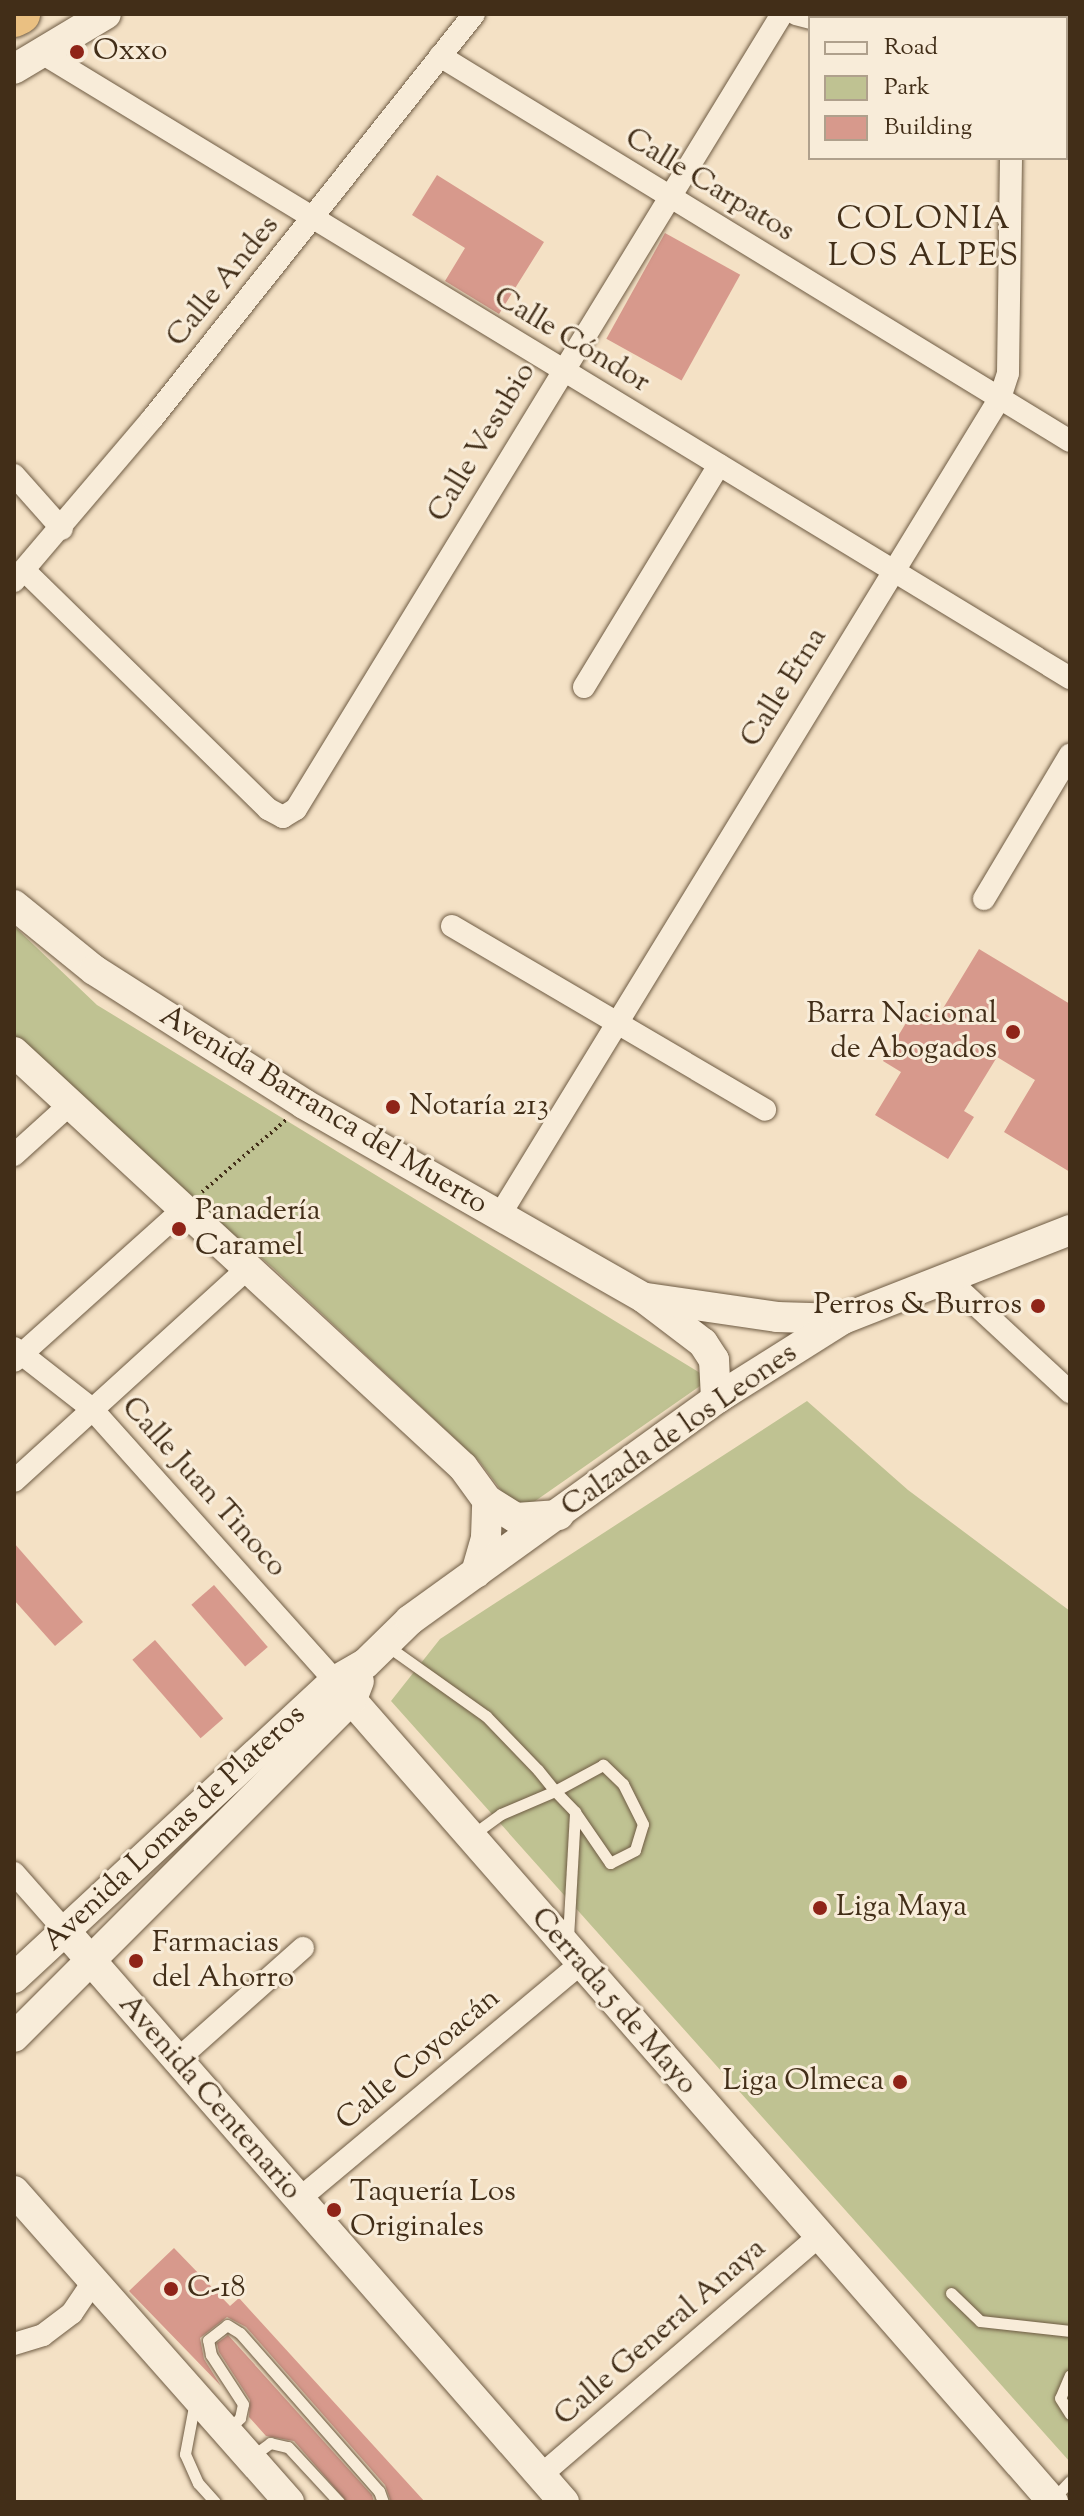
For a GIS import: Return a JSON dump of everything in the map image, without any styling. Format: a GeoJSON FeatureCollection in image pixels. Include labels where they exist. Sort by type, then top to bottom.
{"type":"FeatureCollection","features":[{"type":"Feature","properties":{"kind":"highway"},"geometry":{"type":"LineString","coordinates":[[14,17],[20,14]]}},
{"type":"Feature","properties":{"kind":"main road"},"geometry":{"type":"LineString","coordinates":[[14,69],[106,14]]}},
{"type":"Feature","properties":{"kind":"main road","name":"Avenida Barranca del Muerto"},"geometry":{"type":"LineString","coordinates":[[14,905],[94,970],[304,1104],[498,1218],[644,1298],[703,1343],[714,1360],[716,1399]]}},
{"type":"Feature","properties":{"kind":"main road"},"geometry":{"type":"LineString","coordinates":[[14,1052],[68,1106],[463,1467],[487,1500],[516,1518],[561,1515]]}},
{"type":"Feature","properties":{"kind":"main road","name":"Calzada de los Leones"},"geometry":{"type":"LineString","coordinates":[[344,1690],[376,1654],[476,1573],[561,1515],[716,1399],[843,1319],[1070,1230]]}},
{"type":"Feature","properties":{"kind":"main road","name":"Avenida Barranca del Muerto"},"geometry":{"type":"LineString","coordinates":[[644,1298],[777,1317],[843,1319]]}},
{"type":"Feature","properties":{"kind":"main road"},"geometry":{"type":"LineString","coordinates":[[476,1573],[486,1537],[487,1500]]}},
{"type":"Feature","properties":{"kind":"main road","name":"Cerrada 5 de Mayo"},"geometry":{"type":"LineString","coordinates":[[344,1690],[572,1958],[1058,2494]]}},
{"type":"Feature","properties":{"kind":"main road","name":"Avenida Lomas de Plateros"},"geometry":{"type":"LineString","coordinates":[[14,1978],[344,1690]]}},
{"type":"Feature","properties":{"kind":"main road","name":"Avenida Lomas de Plateros"},"geometry":{"type":"LineString","coordinates":[[14,2037],[344,1690]]}},
{"type":"Feature","properties":{"kind":"main road","name":"Avenida Centenario"},"geometry":{"type":"LineString","coordinates":[[66,1932],[564,2502]]}},
{"type":"Feature","properties":{"kind":"main road"},"geometry":{"type":"LineString","coordinates":[[14,2191],[289,2502]]}},
{"type":"Feature","properties":{"kind":"street","name":"Calle Andes"},"geometry":{"type":"LineString","coordinates":[[20,577],[314,218],[474,14]]}},
{"type":"Feature","properties":{"kind":"street","name":"Calle Vesubio"},"geometry":{"type":"LineString","coordinates":[[20,577],[268,809],[283,817],[296,809],[782,14]]}},
{"type":"Feature","properties":{"kind":"street","name":"Calle Cóndor"},"geometry":{"type":"LineString","coordinates":[[42,53],[1070,678]]}},
{"type":"Feature","properties":{"kind":"street","name":"Calle Carpatos"},"geometry":{"type":"LineString","coordinates":[[440,56],[1070,441]]}},
{"type":"Feature","properties":{"kind":"street","name":"Calle Etna"},"geometry":{"type":"LineString","coordinates":[[498,1218],[615,1022],[1000,398],[1008,373],[1011,160]]}},
{"type":"Feature","properties":{"kind":"street"},"geometry":{"type":"LineString","coordinates":[[584,687],[719,465]]}},
{"type":"Feature","properties":{"kind":"street"},"geometry":{"type":"LineString","coordinates":[[14,475],[62,529]]}},
{"type":"Feature","properties":{"kind":"street"},"geometry":{"type":"LineString","coordinates":[[984,899],[1070,755]]}},
{"type":"Feature","properties":{"kind":"street"},"geometry":{"type":"LineString","coordinates":[[452,926],[765,1110]]}},
{"type":"Feature","properties":{"kind":"street"},"geometry":{"type":"LineString","coordinates":[[14,1155],[68,1106]]}},
{"type":"Feature","properties":{"kind":"street"},"geometry":{"type":"LineString","coordinates":[[17,1355],[182,1210]]}},
{"type":"Feature","properties":{"kind":"street"},"geometry":{"type":"LineString","coordinates":[[14,1481],[246,1270]]}},
{"type":"Feature","properties":{"kind":"street"},"geometry":{"type":"LineString","coordinates":[[949,1280],[1070,1392]]}},
{"type":"Feature","properties":{"kind":"street","name":"Calle Juan Tinoco"},"geometry":{"type":"LineString","coordinates":[[17,1355],[92,1409],[344,1690]]}},
{"type":"Feature","properties":{"kind":"street","name":"Avenida Centenario"},"geometry":{"type":"LineString","coordinates":[[14,1873],[66,1932]]}},
{"type":"Feature","properties":{"kind":"street"},"geometry":{"type":"LineString","coordinates":[[176,2061],[303,1948]]}},
{"type":"Feature","properties":{"kind":"street","name":"Calle Coyoacán"},"geometry":{"type":"LineString","coordinates":[[298,2200],[572,1958]]}},
{"type":"Feature","properties":{"kind":"street","name":"Calle General Anaya"},"geometry":{"type":"LineString","coordinates":[[540,2476],[820,2235]]}},
{"type":"Feature","properties":{"kind":"street"},"geometry":{"type":"LineString","coordinates":[[14,2344],[43,2335],[72,2313],[94,2280]]}},
{"type":"Feature","properties":{"kind":"lane"},"geometry":{"type":"LineString","coordinates":[[376,1654],[486,1716],[555,1791],[575,1812],[610,1863],[635,1850],[643,1824],[623,1784],[603,1765],[555,1791],[501,1814],[469,1836]]}},
{"type":"Feature","properties":{"kind":"lane"},"geometry":{"type":"LineString","coordinates":[[572,1958],[575,1812]]}},
{"type":"Feature","properties":{"kind":"lane"},"geometry":{"type":"LineString","coordinates":[[951,2293],[980,2321],[1070,2331]]}},
{"type":"Feature","properties":{"kind":"lane"},"geometry":{"type":"LineString","coordinates":[[227,2431],[240,2418],[243,2404],[211,2355],[208,2340],[227,2325],[250,2345],[379,2491],[383,2502]]}},
{"type":"Feature","properties":{"kind":"lane"},"geometry":{"type":"LineString","coordinates":[[1070,2375],[1060,2398],[1070,2414]]}},
{"type":"Feature","properties":{"kind":"lane"},"geometry":{"type":"LineString","coordinates":[[196,2397],[185,2454],[198,2483],[215,2502]]}},
{"type":"Feature","properties":{"kind":"lane"},"geometry":{"type":"LineString","coordinates":[[250,2458],[270,2443],[288,2447],[339,2502]]}},
{"type":"Feature","properties":{"kind":"path"},"geometry":{"type":"LineString","coordinates":[[182,1210],[304,1104]]}},
{"type":"Feature","properties":{"kind":"green space"},"geometry":{"type":"Polygon","coordinates":[[[14,926],[97,1005],[710,1379],[518,1513],[479,1461],[273,1268],[80,1103],[14,1037],[14,926]]]}},
{"type":"Feature","properties":{"kind":"green space","name":"Liga Olmeca"},"geometry":{"type":"Polygon","coordinates":[[[807,1401],[908,1490],[1070,1611],[1070,2462],[391,1701],[440,1639],[807,1401]]]}},
{"type":"Feature","properties":{"kind":"building"},"geometry":{"type":"Polygon","coordinates":[[[437,175],[544,242],[499,314],[445,281],[465,248],[412,215],[437,175]]]}},
{"type":"Feature","properties":{"kind":"building"},"geometry":{"type":"Polygon","coordinates":[[[665,233],[740,275],[682,381],[606,339],[665,233]]]}},
{"type":"Feature","properties":{"kind":"building"},"geometry":{"type":"Polygon","coordinates":[[[979,949],[1070,1004],[1070,1172],[1004,1132],[1035,1080],[997,1057],[964,1111],[974,1117],[948,1159],[875,1115],[901,1072],[883,1061],[915,1008],[936,1020],[979,949]]]}},
{"type":"Feature","properties":{"kind":"building"},"geometry":{"type":"Polygon","coordinates":[[[14,1543],[83,1622],[55,1646],[14,1600],[14,1543]]]}},
{"type":"Feature","properties":{"kind":"building"},"geometry":{"type":"Polygon","coordinates":[[[214,1585],[268,1647],[245,1667],[191,1605],[214,1585]]]}},
{"type":"Feature","properties":{"kind":"building"},"geometry":{"type":"Polygon","coordinates":[[[155,1640],[223,1718],[201,1738],[132,1660],[155,1640]]]}},
{"type":"Feature","properties":{"kind":"building"},"geometry":{"type":"Polygon","coordinates":[[[174,2248],[230,2306],[239,2298],[425,2502],[391,2502],[385,2485],[246,2327],[227,2317],[200,2338],[204,2359],[221,2386],[129,2291],[174,2248]]]}},
{"type":"Feature","properties":{"kind":"building"},"geometry":{"type":"Polygon","coordinates":[[[228,2335],[372,2495],[374,2502],[347,2502],[294,2441],[266,2436],[249,2417],[250,2400],[219,2352],[217,2343],[228,2335]]]}},
{"type":"Feature","properties":{"kind":"place","name":"Oxxo"},"geometry":{"type":"Point","coordinates":[77,52]}},
{"type":"Feature","properties":{"kind":"place","name":"Barra Nacional de Abogados"},"geometry":{"type":"Point","coordinates":[1013,1032]}},
{"type":"Feature","properties":{"kind":"place","name":"Notaría 213"},"geometry":{"type":"Point","coordinates":[393,1107]}},
{"type":"Feature","properties":{"kind":"place","name":"Panadería Caramel"},"geometry":{"type":"Point","coordinates":[179,1229]}},
{"type":"Feature","properties":{"kind":"place","name":"Perros & Burros"},"geometry":{"type":"Point","coordinates":[1038,1306]}},
{"type":"Feature","properties":{"kind":"place","name":"Liga Maya"},"geometry":{"type":"Point","coordinates":[820,1908]}},
{"type":"Feature","properties":{"kind":"place","name":"Farmacias del Ahorro"},"geometry":{"type":"Point","coordinates":[136,1961]}},
{"type":"Feature","properties":{"kind":"place","name":"Liga Olmeca"},"geometry":{"type":"Point","coordinates":[900,2082]}},
{"type":"Feature","properties":{"kind":"place","name":"Taquería Los Originales"},"geometry":{"type":"Point","coordinates":[334,2210]}},
{"type":"Feature","properties":{"kind":"place","name":"C-18"},"geometry":{"type":"Point","coordinates":[171,2289]}},
{"type":"Feature","properties":{"kind":"district","name":"COLONIA LOS ALPES"},"geometry":{"type":"Point","coordinates":[924,240]}}]}
